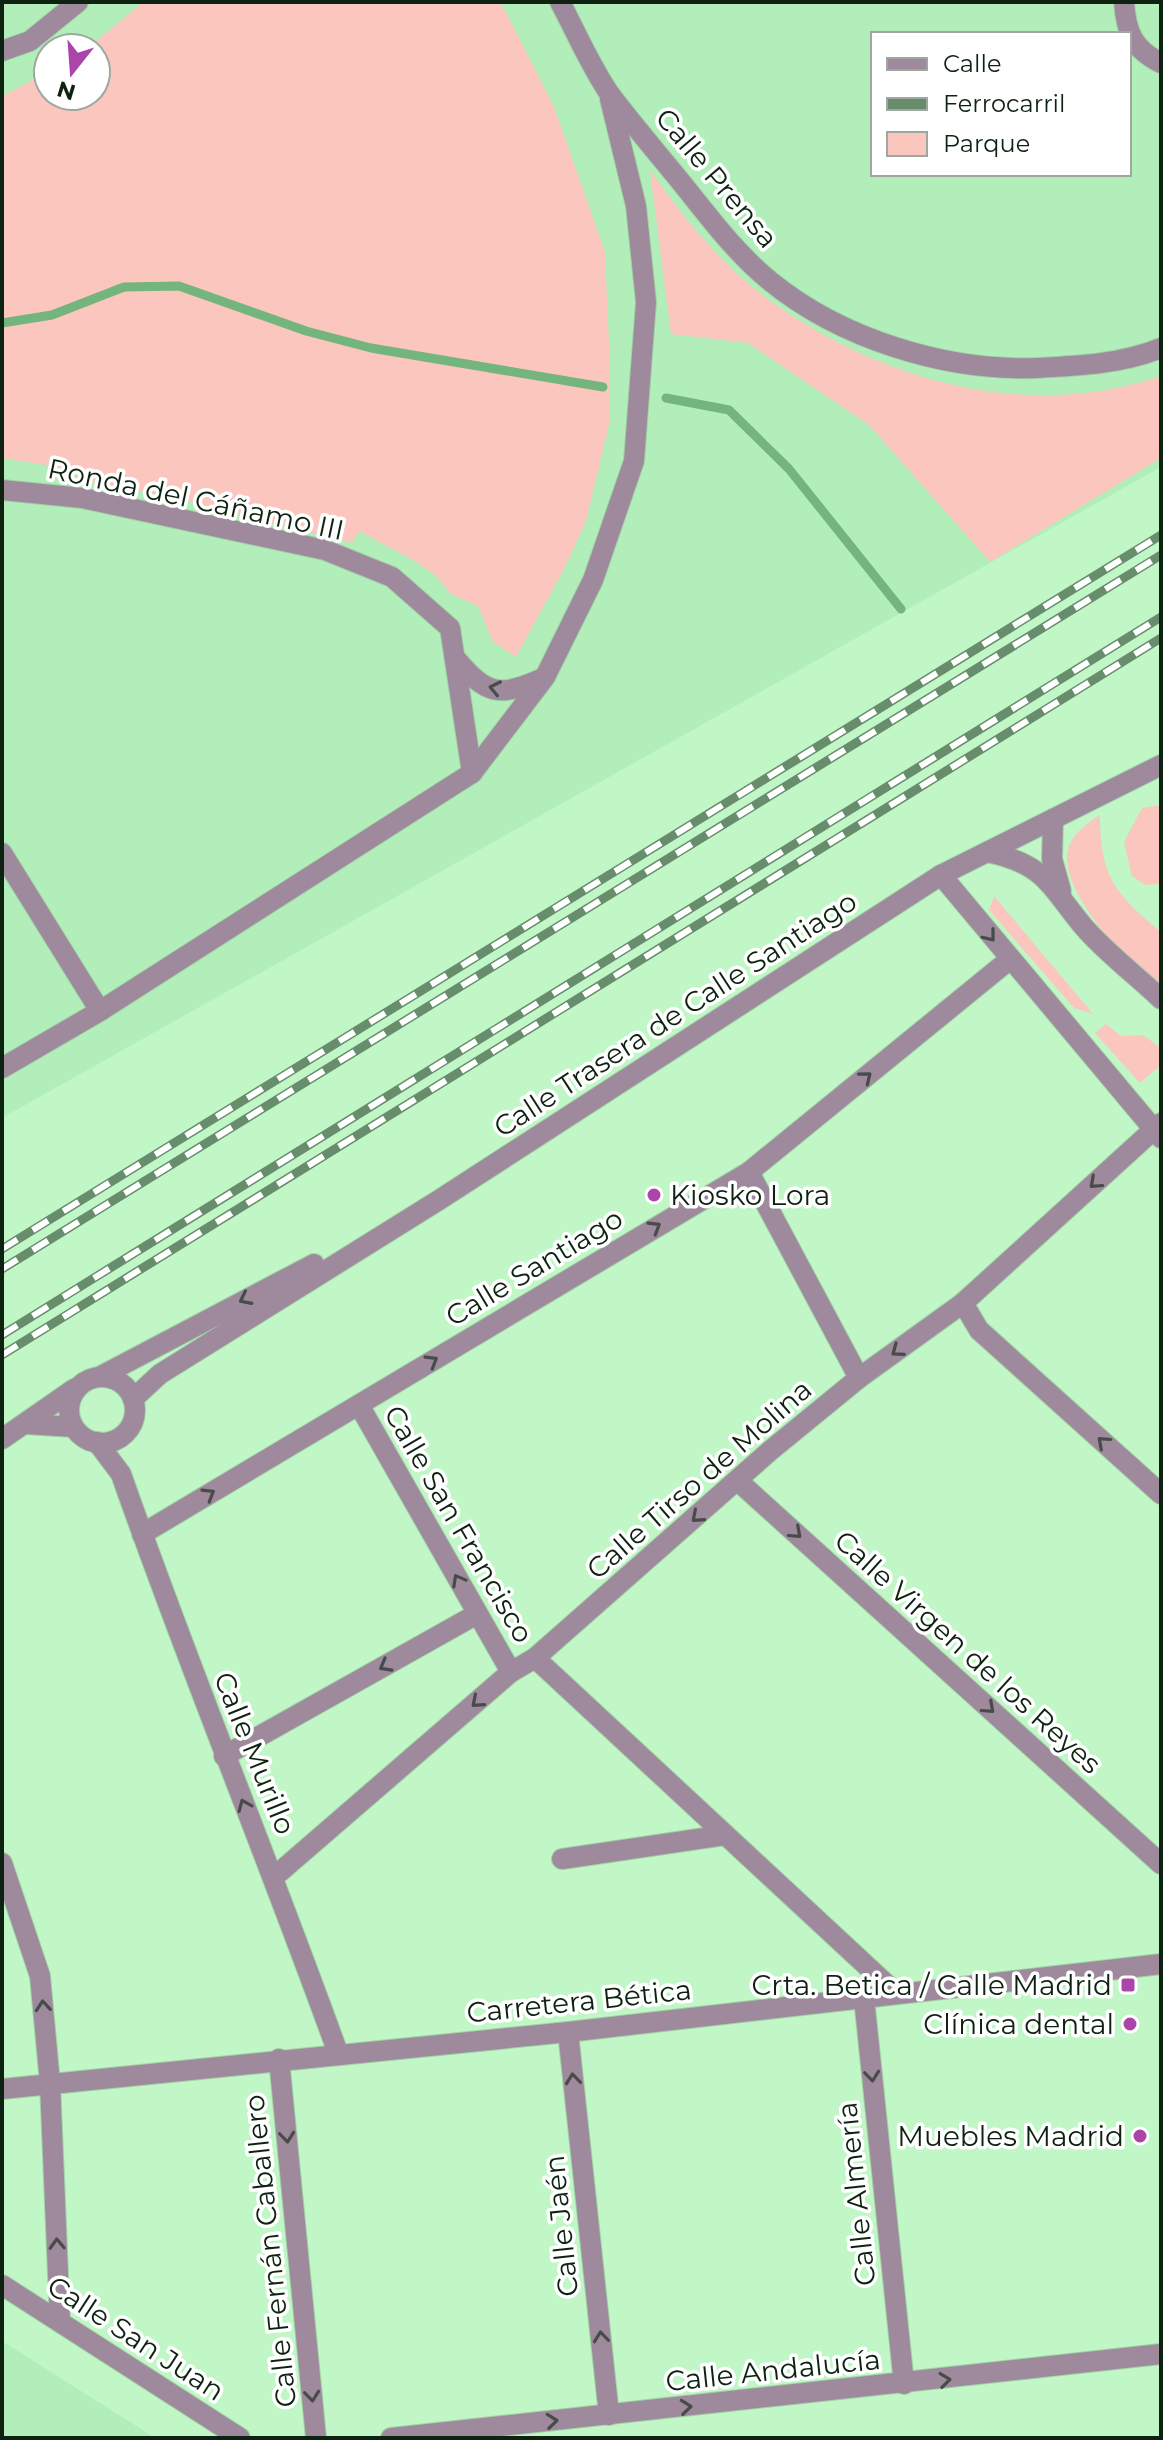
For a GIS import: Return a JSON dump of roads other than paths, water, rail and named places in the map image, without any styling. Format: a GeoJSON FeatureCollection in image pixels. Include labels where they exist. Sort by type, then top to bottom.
{"type":"FeatureCollection","features":[{"type":"Feature","properties":{"kind":"street"},"geometry":{"type":"LineString","coordinates":[[2,51],[30,41],[78,2]]}},
{"type":"Feature","properties":{"kind":"street","name":"Calle Prensa"},"geometry":{"type":"LineString","coordinates":[[560,2],[608,91],[734,249],[772,283],[854,330],[917,353],[1012,369],[1098,363],[1142,356],[1161,348]]}},
{"type":"Feature","properties":{"kind":"street"},"geometry":{"type":"LineString","coordinates":[[1125,2],[1128,32]]}},
{"type":"Feature","properties":{"kind":"street"},"geometry":{"type":"LineString","coordinates":[[1131,35],[1147,56],[1161,63]]}},
{"type":"Feature","properties":{"kind":"street"},"geometry":{"type":"LineString","coordinates":[[2,1068],[100,1011],[472,773],[545,677],[593,580],[634,461],[646,302],[636,206],[608,91]]}},
{"type":"Feature","properties":{"kind":"street","name":"Ronda del Cáñamo III"},"geometry":{"type":"LineString","coordinates":[[2,490],[82,498],[325,550],[392,577],[450,628],[472,773]]}},
{"type":"Feature","properties":{"kind":"street"},"geometry":{"type":"LineString","coordinates":[[455,658],[470,677],[491,690],[508,691],[545,677]]}},
{"type":"Feature","properties":{"kind":"street","name":"Calle Trasera de Calle Santiago"},"geometry":{"type":"LineString","coordinates":[[133,1399],[160,1374],[439,1200],[941,875],[1161,765]]}},
{"type":"Feature","properties":{"kind":"street"},"geometry":{"type":"LineString","coordinates":[[1109,790],[1161,782]]}},
{"type":"Feature","properties":{"kind":"street"},"geometry":{"type":"LineString","coordinates":[[1053,819],[1052,859],[1062,895]]}},
{"type":"Feature","properties":{"kind":"street"},"geometry":{"type":"LineString","coordinates":[[987,852],[1012,857],[1039,872],[1062,895],[1083,926],[1161,999]]}},
{"type":"Feature","properties":{"kind":"street"},"geometry":{"type":"LineString","coordinates":[[2,853],[100,1011]]}},
{"type":"Feature","properties":{"kind":"street"},"geometry":{"type":"LineString","coordinates":[[941,875],[1009,960],[1158,1131]]}},
{"type":"Feature","properties":{"kind":"street","name":"Calle Santiago"},"geometry":{"type":"LineString","coordinates":[[142,1534],[749,1172],[1009,960]]}},
{"type":"Feature","properties":{"kind":"street","name":"Calle Tirso de Molina"},"geometry":{"type":"LineString","coordinates":[[274,1877],[511,1672],[535,1658],[859,1378],[963,1303],[1158,1131]]}},
{"type":"Feature","properties":{"kind":"street"},"geometry":{"type":"LineString","coordinates":[[749,1172],[859,1378]]}},
{"type":"Feature","properties":{"kind":"street","name":"Calle Trasera de Calle Santiago"},"geometry":{"type":"LineString","coordinates":[[101,1376],[149,1348],[439,1200]]}},
{"type":"Feature","properties":{"kind":"street"},"geometry":{"type":"LineString","coordinates":[[963,1303],[979,1330],[1161,1494]]}},
{"type":"Feature","properties":{"kind":"street"},"geometry":{"type":"LineString","coordinates":[[2,1439],[76,1388],[101,1376],[121,1382],[133,1399],[133,1420],[121,1437],[97,1442],[88,1440],[73,1427],[26,1424]]}},
{"type":"Feature","properties":{"kind":"street"},"geometry":{"type":"LineString","coordinates":[[73,1427],[69,1407],[76,1388]]}},
{"type":"Feature","properties":{"kind":"street","name":"Calle San Francisco"},"geometry":{"type":"LineString","coordinates":[[359,1405],[511,1672]]}},
{"type":"Feature","properties":{"kind":"street","name":"Calle Murillo"},"geometry":{"type":"LineString","coordinates":[[121,1437],[121,1474]]}},
{"type":"Feature","properties":{"kind":"street","name":"Calle Murillo"},"geometry":{"type":"LineString","coordinates":[[97,1442],[121,1474],[224,1756],[274,1877],[338,2053]]}},
{"type":"Feature","properties":{"kind":"street","name":"Calle Virgen de los Reyes"},"geometry":{"type":"LineString","coordinates":[[738,1481],[1161,1864]]}},
{"type":"Feature","properties":{"kind":"street"},"geometry":{"type":"LineString","coordinates":[[224,1756],[477,1614]]}},
{"type":"Feature","properties":{"kind":"street"},"geometry":{"type":"LineString","coordinates":[[535,1658],[897,1994]]}},
{"type":"Feature","properties":{"kind":"street"},"geometry":{"type":"LineString","coordinates":[[562,1859],[725,1835]]}},
{"type":"Feature","properties":{"kind":"street"},"geometry":{"type":"LineString","coordinates":[[2,1863],[40,1976],[50,2083],[60,2322]]}},
{"type":"Feature","properties":{"kind":"street","name":"Carretera Bética"},"geometry":{"type":"LineString","coordinates":[[2,2089],[568,2032],[1161,1966]]}},
{"type":"Feature","properties":{"kind":"street","name":"Calle Almería"},"geometry":{"type":"LineString","coordinates":[[864,1998],[904,2384]]}},
{"type":"Feature","properties":{"kind":"street","name":"Calle Jaén"},"geometry":{"type":"LineString","coordinates":[[568,2032],[609,2415]]}},
{"type":"Feature","properties":{"kind":"street","name":"Calle Fernán Caballero"},"geometry":{"type":"LineString","coordinates":[[279,2059],[316,2438]]}},
{"type":"Feature","properties":{"kind":"street","name":"Calle San Juan"},"geometry":{"type":"LineString","coordinates":[[2,2285],[240,2438]]}},
{"type":"Feature","properties":{"kind":"street","name":"Calle Andalucía"},"geometry":{"type":"LineString","coordinates":[[391,2438],[1161,2354]]}},
{"type":"Feature","properties":{"kind":"waterway"},"geometry":{"type":"LineString","coordinates":[[2,323],[52,315],[124,287],[179,286],[306,331],[371,348],[603,387]]}},
{"type":"Feature","properties":{"kind":"waterway"},"geometry":{"type":"LineString","coordinates":[[666,398],[729,410],[789,469],[901,609]]}},
{"type":"Feature","properties":{"kind":"railway"},"geometry":{"type":"LineString","coordinates":[[2,1249],[1161,535]]}},
{"type":"Feature","properties":{"kind":"railway"},"geometry":{"type":"LineString","coordinates":[[2,1269],[1161,555]]}},
{"type":"Feature","properties":{"kind":"railway"},"geometry":{"type":"LineString","coordinates":[[2,1335],[1161,617]]}},
{"type":"Feature","properties":{"kind":"railway"},"geometry":{"type":"LineString","coordinates":[[2,1355],[1161,638]]}},
{"type":"Feature","properties":{"kind":"place","name":"Kiosko Lora"},"geometry":{"type":"Point","coordinates":[654,1195]}},
{"type":"Feature","properties":{"kind":"place","name":"Crta. Betica / Calle Madrid"},"geometry":{"type":"Point","coordinates":[1128,1985]}},
{"type":"Feature","properties":{"kind":"place","name":"Clínica dental"},"geometry":{"type":"Point","coordinates":[1130,2024]}},
{"type":"Feature","properties":{"kind":"place","name":"Muebles Madrid"},"geometry":{"type":"Point","coordinates":[1140,2136]}}]}
